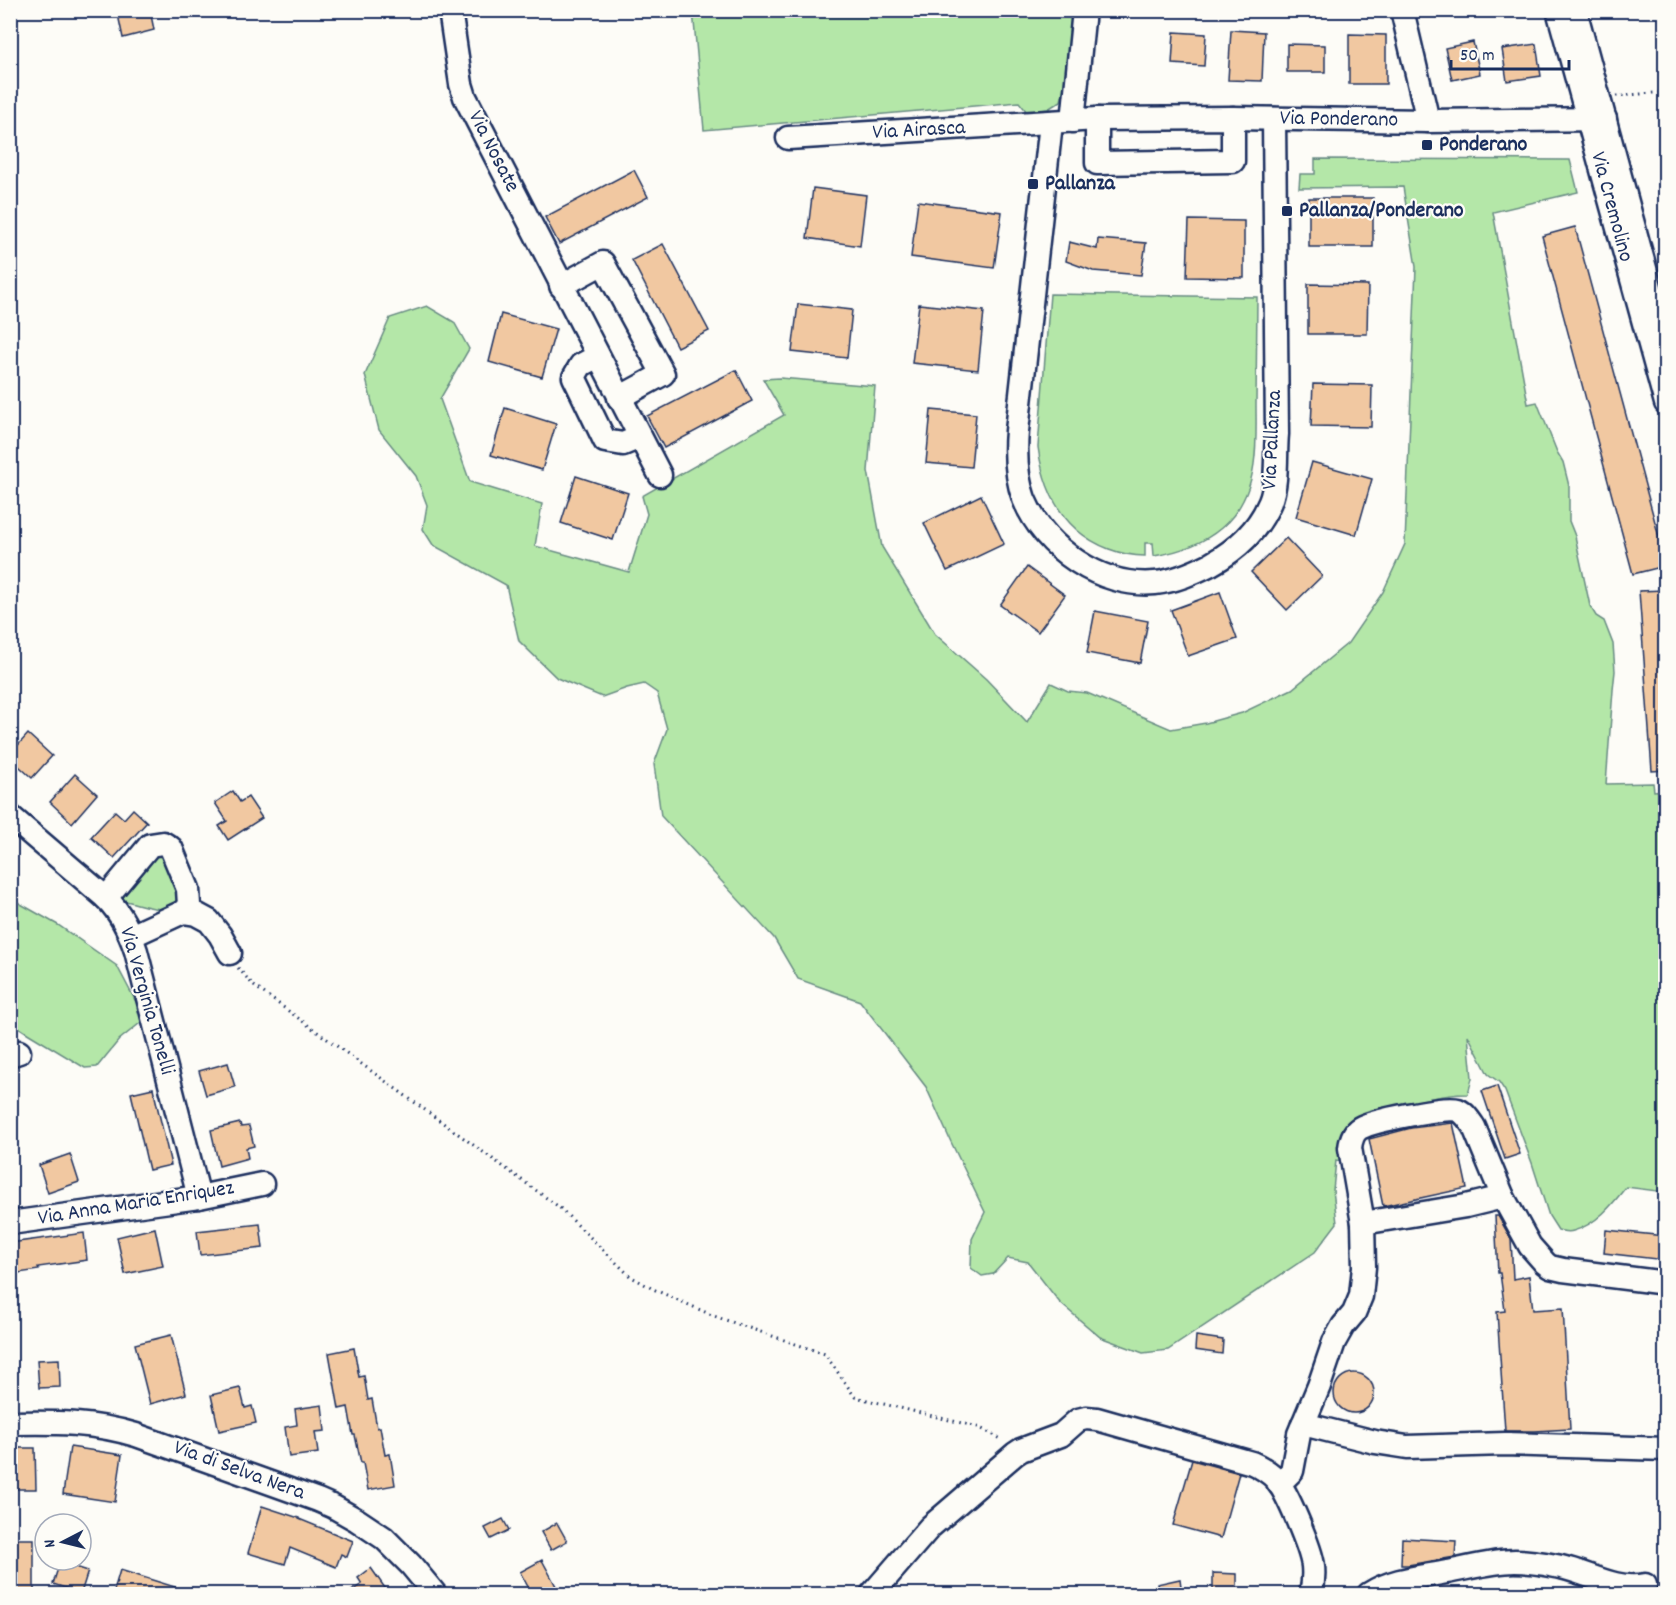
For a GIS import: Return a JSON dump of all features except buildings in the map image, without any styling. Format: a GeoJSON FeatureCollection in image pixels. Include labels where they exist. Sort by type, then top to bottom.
{"type":"FeatureCollection","features":[{"type":"Feature","properties":{"kind":"street","name":"Via Nosate"},"geometry":{"type":"LineString","coordinates":[[450,10],[465,97],[660,476]]}},
{"type":"Feature","properties":{"kind":"street"},"geometry":{"type":"LineString","coordinates":[[1062,122],[1084,10]]}},
{"type":"Feature","properties":{"kind":"street"},"geometry":{"type":"LineString","coordinates":[[1401,10],[1428,121]]}},
{"type":"Feature","properties":{"kind":"street","name":"Via Cremolino"},"geometry":{"type":"LineString","coordinates":[[1558,10],[1597,112],[1665,346]]}},
{"type":"Feature","properties":{"kind":"street","name":"Via Cremolino"},"geometry":{"type":"LineString","coordinates":[[1575,10],[1665,404]]}},
{"type":"Feature","properties":{"kind":"street","name":"Via Ponderano"},"geometry":{"type":"LineString","coordinates":[[1062,122],[1097,119],[1233,118],[1428,121],[1597,112]]}},
{"type":"Feature","properties":{"kind":"street"},"geometry":{"type":"LineString","coordinates":[[1097,119],[1097,163],[1233,161],[1233,118]]}},
{"type":"Feature","properties":{"kind":"street","name":"Via Pallanza"},"geometry":{"type":"LineString","coordinates":[[1062,122],[1017,431],[1015,449],[1019,482],[1031,513],[1053,542],[1067,554],[1101,574],[1126,582],[1142,583],[1191,574],[1217,561],[1251,533],[1271,500],[1277,434],[1274,119]]}},
{"type":"Feature","properties":{"kind":"street","name":"Via Airasca"},"geometry":{"type":"LineString","coordinates":[[788,138],[1062,122]]}},
{"type":"Feature","properties":{"kind":"street"},"geometry":{"type":"LineString","coordinates":[[561,286],[603,263],[663,374],[619,398]]}},
{"type":"Feature","properties":{"kind":"street"},"geometry":{"type":"LineString","coordinates":[[598,356],[581,365],[574,377],[605,441],[623,444],[640,437]]}},
{"type":"Feature","properties":{"kind":"street","name":"Via Verginia Tonelli"},"geometry":{"type":"LineString","coordinates":[[10,816],[106,898],[121,915],[131,936],[199,1197]]}},
{"type":"Feature","properties":{"kind":"street"},"geometry":{"type":"LineString","coordinates":[[106,898],[150,845],[163,843],[171,848],[188,889],[189,905],[183,912],[131,936]]}},
{"type":"Feature","properties":{"kind":"street"},"geometry":{"type":"LineString","coordinates":[[183,912],[196,914],[209,921],[230,953]]}},
{"type":"Feature","properties":{"kind":"street"},"geometry":{"type":"LineString","coordinates":[[1279,1484],[1292,1471],[1299,1434],[1334,1342],[1354,1313],[1361,1296],[1364,1267],[1364,1223],[1350,1148],[1354,1133],[1360,1128],[1422,1113],[1451,1109],[1459,1111],[1474,1127],[1503,1197],[1540,1260],[1550,1267],[1563,1270],[1665,1283]]}},
{"type":"Feature","properties":{"kind":"street","name":"Via Anna Maria Enriquez"},"geometry":{"type":"LineString","coordinates":[[10,1223],[199,1197],[262,1184]]}},
{"type":"Feature","properties":{"kind":"street"},"geometry":{"type":"LineString","coordinates":[[1364,1223],[1466,1206],[1503,1197]]}},
{"type":"Feature","properties":{"kind":"street"},"geometry":{"type":"LineString","coordinates":[[872,1594],[923,1533],[1021,1450],[1061,1435],[1078,1420],[1086,1418],[1097,1419],[1252,1463],[1265,1470],[1284,1492],[1310,1553],[1314,1574],[1311,1594]]}},
{"type":"Feature","properties":{"kind":"street","name":"Via di Selva Nera"},"geometry":{"type":"LineString","coordinates":[[10,1423],[87,1424],[112,1428],[318,1500],[351,1516],[384,1538],[416,1570],[435,1594]]}},
{"type":"Feature","properties":{"kind":"street"},"geometry":{"type":"LineString","coordinates":[[1303,1424],[1407,1447],[1505,1444],[1665,1449]]}},
{"type":"Feature","properties":{"kind":"street"},"geometry":{"type":"LineString","coordinates":[[1369,1594],[1378,1588],[1406,1579],[1513,1561],[1537,1562],[1564,1568],[1623,1586],[1644,1585]]}},
{"type":"Feature","properties":{"kind":"path"},"geometry":{"type":"LineString","coordinates":[[1597,112],[1665,92]]}},
{"type":"Feature","properties":{"kind":"path"},"geometry":{"type":"LineString","coordinates":[[230,953],[240,971],[254,986],[559,1207],[630,1276],[653,1289],[714,1316],[825,1354],[855,1397],[978,1427],[1021,1450]]}},
{"type":"Feature","properties":{"kind":"green space"},"geometry":{"type":"Polygon","coordinates":[[[693,11],[1073,11],[1066,79],[1061,101],[1048,109],[1027,112],[1019,102],[704,130],[693,11]]]}},
{"type":"Feature","properties":{"kind":"green space"},"geometry":{"type":"Polygon","coordinates":[[[1315,159],[1570,160],[1578,192],[1493,212],[1528,404],[1537,402],[1563,462],[1569,486],[1569,521],[1575,536],[1590,606],[1596,616],[1604,621],[1613,644],[1615,671],[1606,784],[1653,783],[1654,791],[1665,790],[1665,1192],[1626,1187],[1609,1207],[1589,1224],[1571,1232],[1558,1230],[1549,1216],[1505,1091],[1499,1082],[1488,1074],[1468,1035],[1472,1078],[1468,1094],[1410,1103],[1353,1120],[1345,1128],[1344,1163],[1336,1160],[1333,1190],[1337,1223],[1315,1252],[1168,1350],[1143,1353],[1100,1337],[1060,1303],[1028,1262],[1008,1258],[993,1274],[982,1276],[971,1268],[972,1239],[985,1212],[926,1087],[860,1001],[798,979],[774,938],[661,816],[654,764],[667,729],[657,693],[644,684],[602,697],[557,678],[519,641],[506,585],[433,545],[423,529],[427,505],[416,476],[379,430],[365,375],[390,318],[427,306],[454,322],[469,349],[440,399],[470,482],[542,504],[535,546],[629,572],[647,514],[642,496],[784,415],[763,379],[780,378],[875,386],[868,471],[882,547],[935,634],[986,679],[1027,722],[1051,683],[1068,691],[1087,693],[1171,729],[1206,723],[1242,713],[1292,689],[1348,643],[1383,592],[1405,544],[1416,267],[1403,187],[1299,188],[1300,174],[1315,174],[1315,159]]]}},
{"type":"Feature","properties":{"kind":"green space"},"geometry":{"type":"Polygon","coordinates":[[[1050,294],[1257,297],[1256,449],[1250,484],[1233,516],[1207,538],[1191,546],[1154,556],[1153,543],[1145,543],[1145,556],[1127,554],[1093,542],[1068,521],[1059,508],[1045,480],[1038,447],[1050,294]]]}},
{"type":"Feature","properties":{"kind":"green space"},"geometry":{"type":"Polygon","coordinates":[[[156,856],[164,857],[182,895],[178,902],[172,907],[158,908],[126,901],[123,894],[156,856]]]}},
{"type":"Feature","properties":{"kind":"green space"},"geometry":{"type":"Polygon","coordinates":[[[10,898],[58,925],[117,966],[145,1019],[119,1040],[97,1067],[85,1068],[18,1027],[11,1013],[10,898]]]}},
{"type":"Feature","properties":{"kind":"place","name":"Ponderano"},"geometry":{"type":"Point","coordinates":[1427,145]}},
{"type":"Feature","properties":{"kind":"place","name":"Pallanza"},"geometry":{"type":"Point","coordinates":[1033,184]}},
{"type":"Feature","properties":{"kind":"place","name":"Pallanza/Ponderano"},"geometry":{"type":"Point","coordinates":[1287,211]}}]}
